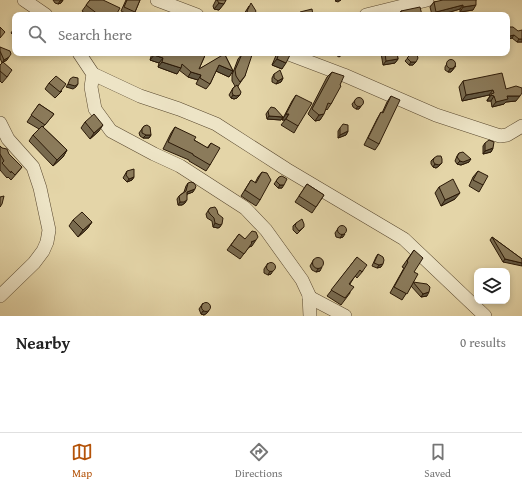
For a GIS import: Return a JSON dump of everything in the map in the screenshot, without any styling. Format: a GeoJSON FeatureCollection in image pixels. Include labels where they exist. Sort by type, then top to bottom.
{"type":"FeatureCollection","features":[{"type":"Feature","properties":{"kind":"street"},"geometry":{"type":"LineString","coordinates":[[24,0],[42,12]]}},
{"type":"Feature","properties":{"kind":"street"},"geometry":{"type":"LineString","coordinates":[[157,0],[189,12]]}},
{"type":"Feature","properties":{"kind":"street"},"geometry":{"type":"LineString","coordinates":[[378,12],[427,0]]}},
{"type":"Feature","properties":{"kind":"street"},"geometry":{"type":"LineString","coordinates":[[81,56],[93,74],[140,96],[179,109],[216,124],[286,169],[404,239],[485,316]]}},
{"type":"Feature","properties":{"kind":"street"},"geometry":{"type":"LineString","coordinates":[[294,56],[344,75],[436,115],[500,136],[507,135],[522,126]]}},
{"type":"Feature","properties":{"kind":"street"},"geometry":{"type":"LineString","coordinates":[[93,74],[91,87],[95,109],[111,131],[180,166],[246,208],[271,236],[302,280],[309,297],[310,316]]}},
{"type":"Feature","properties":{"kind":"street"},"geometry":{"type":"LineString","coordinates":[[0,123],[8,139],[33,167],[40,188],[49,230],[47,242],[43,251],[34,263],[0,296]]}},
{"type":"Feature","properties":{"kind":"street"},"geometry":{"type":"LineString","coordinates":[[309,297],[345,316]]}},
{"type":"Feature","properties":{"kind":"building"},"geometry":{"type":"Polygon","coordinates":[[[90,0],[103,0],[120,8],[118,12],[95,12],[86,5],[90,0]]]}},
{"type":"Feature","properties":{"kind":"building"},"geometry":{"type":"Polygon","coordinates":[[[127,0],[140,0],[135,12],[124,7],[127,0]]]}},
{"type":"Feature","properties":{"kind":"building"},"geometry":{"type":"Polygon","coordinates":[[[217,0],[226,0],[224,4],[219,3],[217,0]]]}},
{"type":"Feature","properties":{"kind":"building"},"geometry":{"type":"Polygon","coordinates":[[[443,0],[476,0],[476,5],[463,7],[463,5],[436,12],[434,2],[443,0]]]}},
{"type":"Feature","properties":{"kind":"building"},"geometry":{"type":"Polygon","coordinates":[[[251,3],[256,11],[247,12],[251,3]]]}},
{"type":"Feature","properties":{"kind":"building"},"geometry":{"type":"Polygon","coordinates":[[[420,7],[421,12],[401,12],[420,7]]]}},
{"type":"Feature","properties":{"kind":"building"},"geometry":{"type":"Polygon","coordinates":[[[312,9],[312,12],[300,12],[312,9]]]}},
{"type":"Feature","properties":{"kind":"building"},"geometry":{"type":"Polygon","coordinates":[[[0,27],[5,32],[0,38],[0,27]]]}},
{"type":"Feature","properties":{"kind":"building"},"geometry":{"type":"Polygon","coordinates":[[[510,27],[513,27],[518,31],[522,30],[522,39],[519,39],[514,35],[510,36],[510,27]]]}},
{"type":"Feature","properties":{"kind":"building"},"geometry":{"type":"Polygon","coordinates":[[[0,47],[10,51],[11,54],[4,60],[0,51],[0,47]]]}},
{"type":"Feature","properties":{"kind":"building"},"geometry":{"type":"Polygon","coordinates":[[[157,56],[205,56],[199,69],[221,56],[226,56],[233,71],[219,65],[210,84],[200,78],[201,75],[191,72],[182,64],[181,68],[162,62],[163,58],[157,56]]]}},
{"type":"Feature","properties":{"kind":"building"},"geometry":{"type":"Polygon","coordinates":[[[241,56],[252,56],[245,76],[240,82],[236,76],[235,70],[241,56]]]}},
{"type":"Feature","properties":{"kind":"building"},"geometry":{"type":"Polygon","coordinates":[[[278,56],[290,56],[286,63],[277,59],[278,56]]]}},
{"type":"Feature","properties":{"kind":"building"},"geometry":{"type":"Polygon","coordinates":[[[385,56],[398,56],[398,59],[386,61],[385,56]]]}},
{"type":"Feature","properties":{"kind":"building"},"geometry":{"type":"Polygon","coordinates":[[[409,56],[417,56],[418,58],[416,62],[411,62],[407,58],[409,56]]]}},
{"type":"Feature","properties":{"kind":"building"},"geometry":{"type":"Polygon","coordinates":[[[449,60],[453,60],[455,64],[453,68],[449,68],[447,66],[447,62],[449,60]]]}},
{"type":"Feature","properties":{"kind":"building"},"geometry":{"type":"Polygon","coordinates":[[[3,62],[12,70],[7,77],[0,71],[0,65],[3,62]]]}},
{"type":"Feature","properties":{"kind":"building"},"geometry":{"type":"Polygon","coordinates":[[[280,70],[283,78],[278,81],[274,78],[274,74],[280,70]]]}},
{"type":"Feature","properties":{"kind":"building"},"geometry":{"type":"Polygon","coordinates":[[[332,72],[344,76],[340,85],[341,86],[331,104],[328,103],[324,114],[319,115],[312,109],[332,72]]]}},
{"type":"Feature","properties":{"kind":"building"},"geometry":{"type":"Polygon","coordinates":[[[502,73],[506,89],[516,86],[522,88],[522,93],[520,96],[507,96],[508,99],[496,102],[494,96],[491,95],[494,93],[493,90],[466,95],[463,81],[502,73]]]}},
{"type":"Feature","properties":{"kind":"building"},"geometry":{"type":"Polygon","coordinates":[[[56,76],[66,84],[60,92],[49,83],[56,76]]]}},
{"type":"Feature","properties":{"kind":"building"},"geometry":{"type":"Polygon","coordinates":[[[73,77],[78,78],[78,84],[75,86],[68,84],[70,79],[73,77]]]}},
{"type":"Feature","properties":{"kind":"building"},"geometry":{"type":"Polygon","coordinates":[[[237,85],[241,92],[240,95],[236,96],[233,95],[232,92],[233,88],[237,85]]]}},
{"type":"Feature","properties":{"kind":"building"},"geometry":{"type":"Polygon","coordinates":[[[296,95],[312,103],[298,126],[286,119],[289,114],[286,114],[296,95]]]}},
{"type":"Feature","properties":{"kind":"building"},"geometry":{"type":"Polygon","coordinates":[[[391,96],[400,100],[379,144],[368,138],[391,96]]]}},
{"type":"Feature","properties":{"kind":"building"},"geometry":{"type":"Polygon","coordinates":[[[357,98],[361,98],[363,102],[361,106],[357,106],[355,104],[355,100],[357,98]]]}},
{"type":"Feature","properties":{"kind":"building"},"geometry":{"type":"Polygon","coordinates":[[[39,104],[54,114],[45,125],[31,115],[39,104]]]}},
{"type":"Feature","properties":{"kind":"building"},"geometry":{"type":"Polygon","coordinates":[[[271,107],[275,108],[283,117],[269,116],[268,111],[271,107]]]}},
{"type":"Feature","properties":{"kind":"building"},"geometry":{"type":"Polygon","coordinates":[[[94,114],[103,125],[94,133],[85,122],[94,114]]]}},
{"type":"Feature","properties":{"kind":"building"},"geometry":{"type":"Polygon","coordinates":[[[343,124],[348,125],[348,131],[340,135],[340,128],[343,124]]]}},
{"type":"Feature","properties":{"kind":"building"},"geometry":{"type":"Polygon","coordinates":[[[147,125],[150,127],[151,135],[142,133],[142,129],[147,125]]]}},
{"type":"Feature","properties":{"kind":"building"},"geometry":{"type":"Polygon","coordinates":[[[42,126],[67,150],[57,160],[33,135],[42,126]]]}},
{"type":"Feature","properties":{"kind":"building"},"geometry":{"type":"Polygon","coordinates":[[[175,127],[196,137],[194,140],[208,148],[211,143],[220,148],[210,165],[193,154],[168,142],[175,127]]]}},
{"type":"Feature","properties":{"kind":"building"},"geometry":{"type":"Polygon","coordinates":[[[489,140],[494,142],[493,148],[485,151],[485,143],[489,140]]]}},
{"type":"Feature","properties":{"kind":"building"},"geometry":{"type":"Polygon","coordinates":[[[0,146],[7,149],[9,154],[22,167],[15,175],[11,171],[11,173],[2,163],[4,161],[0,154],[0,146]]]}},
{"type":"Feature","properties":{"kind":"building"},"geometry":{"type":"Polygon","coordinates":[[[463,152],[471,159],[463,162],[460,161],[457,157],[459,153],[463,152]]]}},
{"type":"Feature","properties":{"kind":"building"},"geometry":{"type":"Polygon","coordinates":[[[437,156],[441,156],[442,159],[442,163],[439,165],[435,164],[433,161],[437,156]]]}},
{"type":"Feature","properties":{"kind":"building"},"geometry":{"type":"Polygon","coordinates":[[[134,169],[134,177],[129,179],[126,175],[127,171],[134,169]]]}},
{"type":"Feature","properties":{"kind":"building"},"geometry":{"type":"Polygon","coordinates":[[[478,171],[488,176],[483,185],[473,180],[478,171]]]}},
{"type":"Feature","properties":{"kind":"building"},"geometry":{"type":"Polygon","coordinates":[[[262,172],[267,173],[271,180],[260,200],[245,190],[251,180],[256,183],[262,172]]]}},
{"type":"Feature","properties":{"kind":"building"},"geometry":{"type":"Polygon","coordinates":[[[282,176],[287,179],[284,185],[280,185],[276,181],[282,176]]]}},
{"type":"Feature","properties":{"kind":"building"},"geometry":{"type":"Polygon","coordinates":[[[453,179],[460,193],[445,200],[439,187],[453,179]]]}},
{"type":"Feature","properties":{"kind":"building"},"geometry":{"type":"Polygon","coordinates":[[[191,182],[196,186],[195,189],[187,192],[187,200],[180,202],[179,196],[186,191],[188,183],[191,182]]]}},
{"type":"Feature","properties":{"kind":"building"},"geometry":{"type":"Polygon","coordinates":[[[307,184],[324,195],[316,207],[299,196],[307,184]]]}},
{"type":"Feature","properties":{"kind":"building"},"geometry":{"type":"Polygon","coordinates":[[[4,196],[2,204],[0,207],[0,197],[4,196]]]}},
{"type":"Feature","properties":{"kind":"building"},"geometry":{"type":"Polygon","coordinates":[[[215,207],[218,214],[223,218],[222,224],[220,225],[215,223],[214,218],[208,211],[210,208],[215,207]]]}},
{"type":"Feature","properties":{"kind":"building"},"geometry":{"type":"Polygon","coordinates":[[[82,212],[92,222],[83,230],[73,220],[82,212]]]}},
{"type":"Feature","properties":{"kind":"building"},"geometry":{"type":"Polygon","coordinates":[[[302,219],[304,227],[299,231],[295,226],[296,223],[302,219]]]}},
{"type":"Feature","properties":{"kind":"building"},"geometry":{"type":"Polygon","coordinates":[[[342,225],[347,230],[342,235],[337,230],[342,225]]]}},
{"type":"Feature","properties":{"kind":"building"},"geometry":{"type":"Polygon","coordinates":[[[252,231],[256,232],[258,237],[256,240],[251,242],[252,243],[244,254],[231,245],[239,234],[245,239],[252,231]]]}},
{"type":"Feature","properties":{"kind":"building"},"geometry":{"type":"Polygon","coordinates":[[[492,237],[522,259],[522,263],[505,259],[492,237]]]}},
{"type":"Feature","properties":{"kind":"building"},"geometry":{"type":"Polygon","coordinates":[[[414,250],[423,258],[414,272],[418,274],[407,294],[394,287],[414,250]]]}},
{"type":"Feature","properties":{"kind":"building"},"geometry":{"type":"Polygon","coordinates":[[[378,254],[383,257],[383,264],[379,265],[374,263],[378,254]]]}},
{"type":"Feature","properties":{"kind":"building"},"geometry":{"type":"Polygon","coordinates":[[[357,257],[367,265],[362,272],[360,270],[349,284],[354,287],[345,298],[331,290],[357,257]]]}},
{"type":"Feature","properties":{"kind":"building"},"geometry":{"type":"Polygon","coordinates":[[[316,258],[320,258],[322,259],[322,267],[316,268],[313,265],[313,261],[316,258]]]}},
{"type":"Feature","properties":{"kind":"building"},"geometry":{"type":"Polygon","coordinates":[[[269,263],[273,263],[275,267],[273,271],[269,271],[267,269],[267,265],[269,263]]]}},
{"type":"Feature","properties":{"kind":"building"},"geometry":{"type":"Polygon","coordinates":[[[413,282],[427,284],[430,287],[429,292],[423,294],[413,282]]]}},
{"type":"Feature","properties":{"kind":"building"},"geometry":{"type":"Polygon","coordinates":[[[204,303],[208,303],[210,307],[208,311],[204,311],[202,309],[202,305],[204,303]]]}}]}
